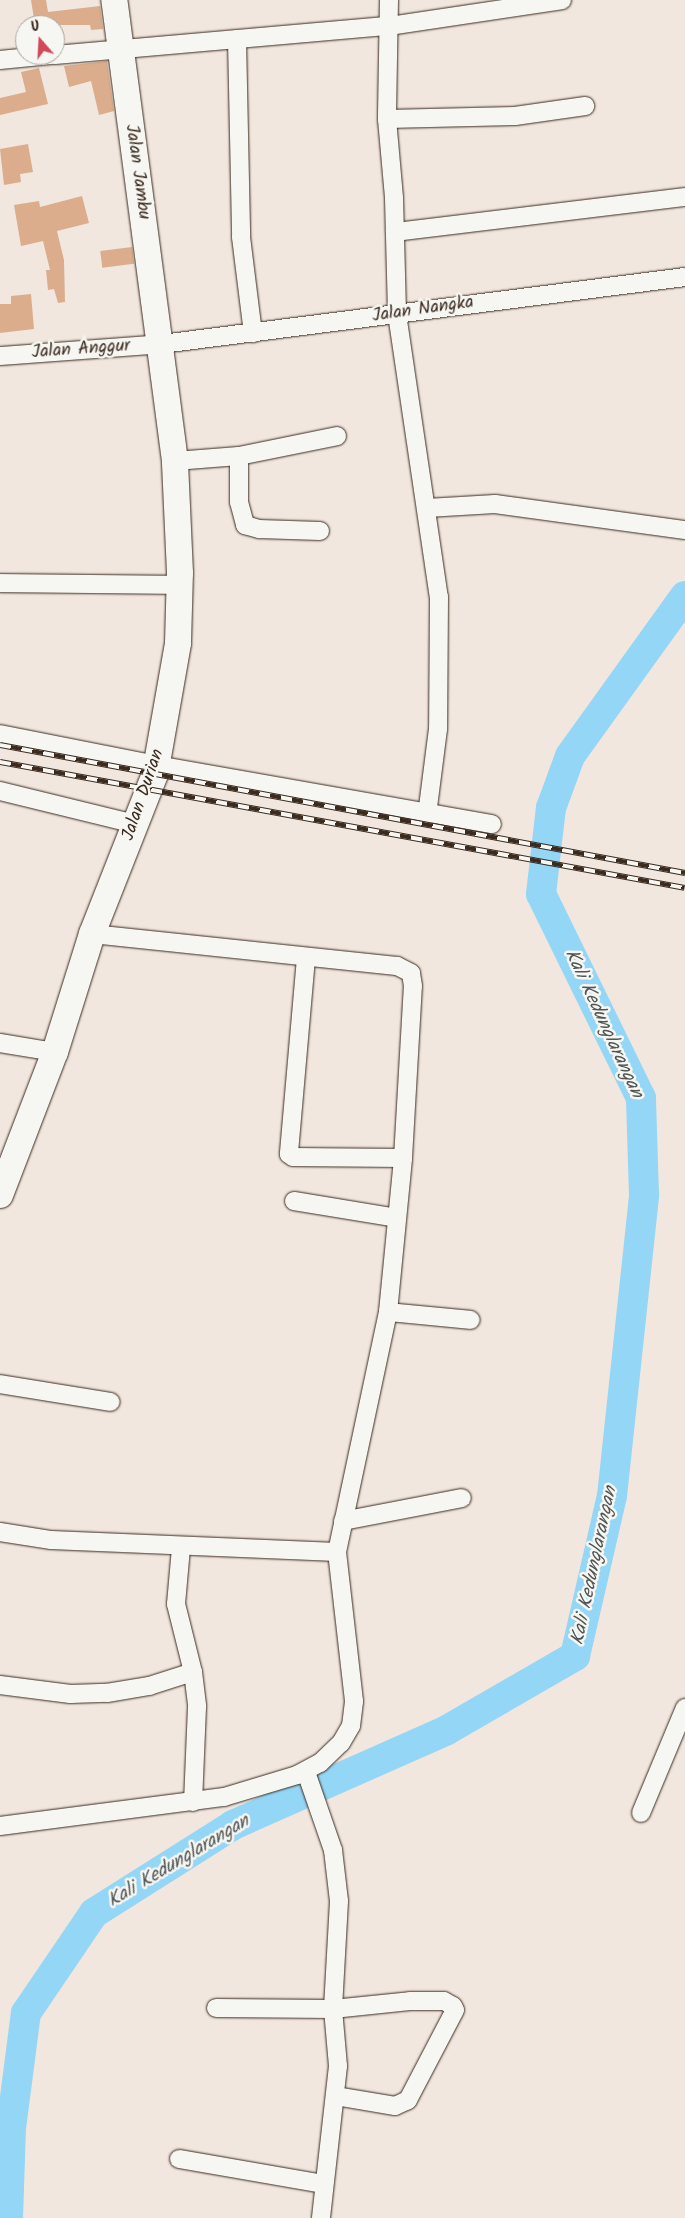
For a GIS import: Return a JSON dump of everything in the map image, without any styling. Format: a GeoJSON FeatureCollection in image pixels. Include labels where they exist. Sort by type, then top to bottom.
{"type":"FeatureCollection","features":[{"type":"Feature","properties":{"kind":"street","name":"Jalan Jambu"},"geometry":{"type":"LineString","coordinates":[[114,0],[162,344]]}},
{"type":"Feature","properties":{"kind":"street"},"geometry":{"type":"LineString","coordinates":[[389,0],[387,119],[395,232],[397,314],[439,597],[441,651],[438,730],[427,815]]}},
{"type":"Feature","properties":{"kind":"street"},"geometry":{"type":"LineString","coordinates":[[65,54],[389,26],[468,7],[562,0]]}},
{"type":"Feature","properties":{"kind":"street"},"geometry":{"type":"LineString","coordinates":[[237,39],[241,237],[253,333]]}},
{"type":"Feature","properties":{"kind":"street"},"geometry":{"type":"LineString","coordinates":[[0,60],[15,59]]}},
{"type":"Feature","properties":{"kind":"street"},"geometry":{"type":"LineString","coordinates":[[387,119],[515,116],[585,106]]}},
{"type":"Feature","properties":{"kind":"street"},"geometry":{"type":"LineString","coordinates":[[395,232],[685,197]]}},
{"type":"Feature","properties":{"kind":"street","name":"Jalan Nangka"},"geometry":{"type":"LineString","coordinates":[[162,344],[685,277]]}},
{"type":"Feature","properties":{"kind":"street","name":"Jalan Anggur"},"geometry":{"type":"LineString","coordinates":[[0,356],[162,344]]}},
{"type":"Feature","properties":{"kind":"street","name":"Jalan Durian"},"geometry":{"type":"LineString","coordinates":[[0,1195],[44,1050],[92,934],[157,766],[178,642],[179,585],[175,461],[162,344]]}},
{"type":"Feature","properties":{"kind":"street"},"geometry":{"type":"LineString","coordinates":[[175,461],[239,456],[337,436]]}},
{"type":"Feature","properties":{"kind":"street"},"geometry":{"type":"LineString","coordinates":[[239,456],[239,502],[245,525],[260,529],[320,531]]}},
{"type":"Feature","properties":{"kind":"street"},"geometry":{"type":"LineString","coordinates":[[427,508],[495,504],[685,530]]}},
{"type":"Feature","properties":{"kind":"street"},"geometry":{"type":"LineString","coordinates":[[0,583],[179,585]]}},
{"type":"Feature","properties":{"kind":"street"},"geometry":{"type":"LineString","coordinates":[[0,734],[157,766],[427,815],[492,824]]}},
{"type":"Feature","properties":{"kind":"street"},"geometry":{"type":"LineString","coordinates":[[0,792],[135,824]]}},
{"type":"Feature","properties":{"kind":"street"},"geometry":{"type":"LineString","coordinates":[[0,1825],[224,1798],[308,1775],[328,1757],[351,1726],[354,1701],[337,1552],[388,1312],[403,1158],[413,986],[411,973],[397,966],[306,958],[92,934]]}},
{"type":"Feature","properties":{"kind":"street"},"geometry":{"type":"LineString","coordinates":[[306,958],[289,1154],[293,1157],[403,1158]]}},
{"type":"Feature","properties":{"kind":"street"},"geometry":{"type":"LineString","coordinates":[[0,1043],[44,1050]]}},
{"type":"Feature","properties":{"kind":"street"},"geometry":{"type":"LineString","coordinates":[[294,1201],[397,1218]]}},
{"type":"Feature","properties":{"kind":"street"},"geometry":{"type":"LineString","coordinates":[[388,1312],[471,1320]]}},
{"type":"Feature","properties":{"kind":"street"},"geometry":{"type":"LineString","coordinates":[[0,1384],[111,1402]]}},
{"type":"Feature","properties":{"kind":"street"},"geometry":{"type":"LineString","coordinates":[[343,1521],[462,1498]]}},
{"type":"Feature","properties":{"kind":"street"},"geometry":{"type":"LineString","coordinates":[[0,1532],[50,1540],[181,1548],[337,1552]]}},
{"type":"Feature","properties":{"kind":"street"},"geometry":{"type":"LineString","coordinates":[[181,1548],[176,1604],[193,1672],[197,1707],[193,1802]]}},
{"type":"Feature","properties":{"kind":"street"},"geometry":{"type":"LineString","coordinates":[[0,1685],[70,1694],[107,1693],[149,1686],[193,1672]]}},
{"type":"Feature","properties":{"kind":"street"},"geometry":{"type":"LineString","coordinates":[[641,1813],[685,1708]]}},
{"type":"Feature","properties":{"kind":"street"},"geometry":{"type":"LineString","coordinates":[[308,1775],[338,1875],[333,2009],[338,2066],[321,2218]]}},
{"type":"Feature","properties":{"kind":"street"},"geometry":{"type":"LineString","coordinates":[[216,2008],[333,2009],[410,2000],[451,2003],[455,2010],[408,2100],[402,2104],[335,2096]]}},
{"type":"Feature","properties":{"kind":"street"},"geometry":{"type":"LineString","coordinates":[[179,2159],[324,2184]]}},
{"type":"Feature","properties":{"kind":"building"},"geometry":{"type":"Polygon","coordinates":[[[31,0],[46,0],[48,12],[100,6],[103,29],[91,30],[90,25],[65,25],[65,15],[33,15],[31,0]]]}},
{"type":"Feature","properties":{"kind":"building"},"geometry":{"type":"Polygon","coordinates":[[[107,61],[114,111],[99,115],[91,81],[69,87],[64,66],[107,61]]]}},
{"type":"Feature","properties":{"kind":"building"},"geometry":{"type":"Polygon","coordinates":[[[39,68],[48,104],[0,115],[0,98],[26,92],[21,72],[39,68]]]}},
{"type":"Feature","properties":{"kind":"building"},"geometry":{"type":"Polygon","coordinates":[[[28,144],[33,172],[20,174],[21,182],[4,185],[0,149],[28,144]]]}},
{"type":"Feature","properties":{"kind":"building"},"geometry":{"type":"Polygon","coordinates":[[[82,196],[89,223],[57,231],[64,260],[65,302],[58,303],[54,289],[48,290],[46,270],[50,270],[43,241],[21,246],[14,205],[39,201],[40,207],[82,196]]]}},
{"type":"Feature","properties":{"kind":"building"},"geometry":{"type":"Polygon","coordinates":[[[132,247],[134,264],[102,268],[100,251],[132,247]]]}},
{"type":"Feature","properties":{"kind":"building"},"geometry":{"type":"Polygon","coordinates":[[[31,294],[34,329],[0,333],[0,304],[11,304],[11,296],[31,294]]]}},
{"type":"Feature","properties":{"kind":"waterway","name":"Kali Kedunglarangan"},"geometry":{"type":"LineString","coordinates":[[8,2218],[11,2128],[26,2013],[94,1913],[233,1825],[447,1730],[575,1656],[612,1496],[644,1195],[641,1098],[541,894],[551,808],[570,756],[685,596]]}},
{"type":"Feature","properties":{"kind":"railway"},"geometry":{"type":"LineString","coordinates":[[0,745],[685,873]]}},
{"type":"Feature","properties":{"kind":"railway"},"geometry":{"type":"LineString","coordinates":[[0,762],[685,888]]}}]}
